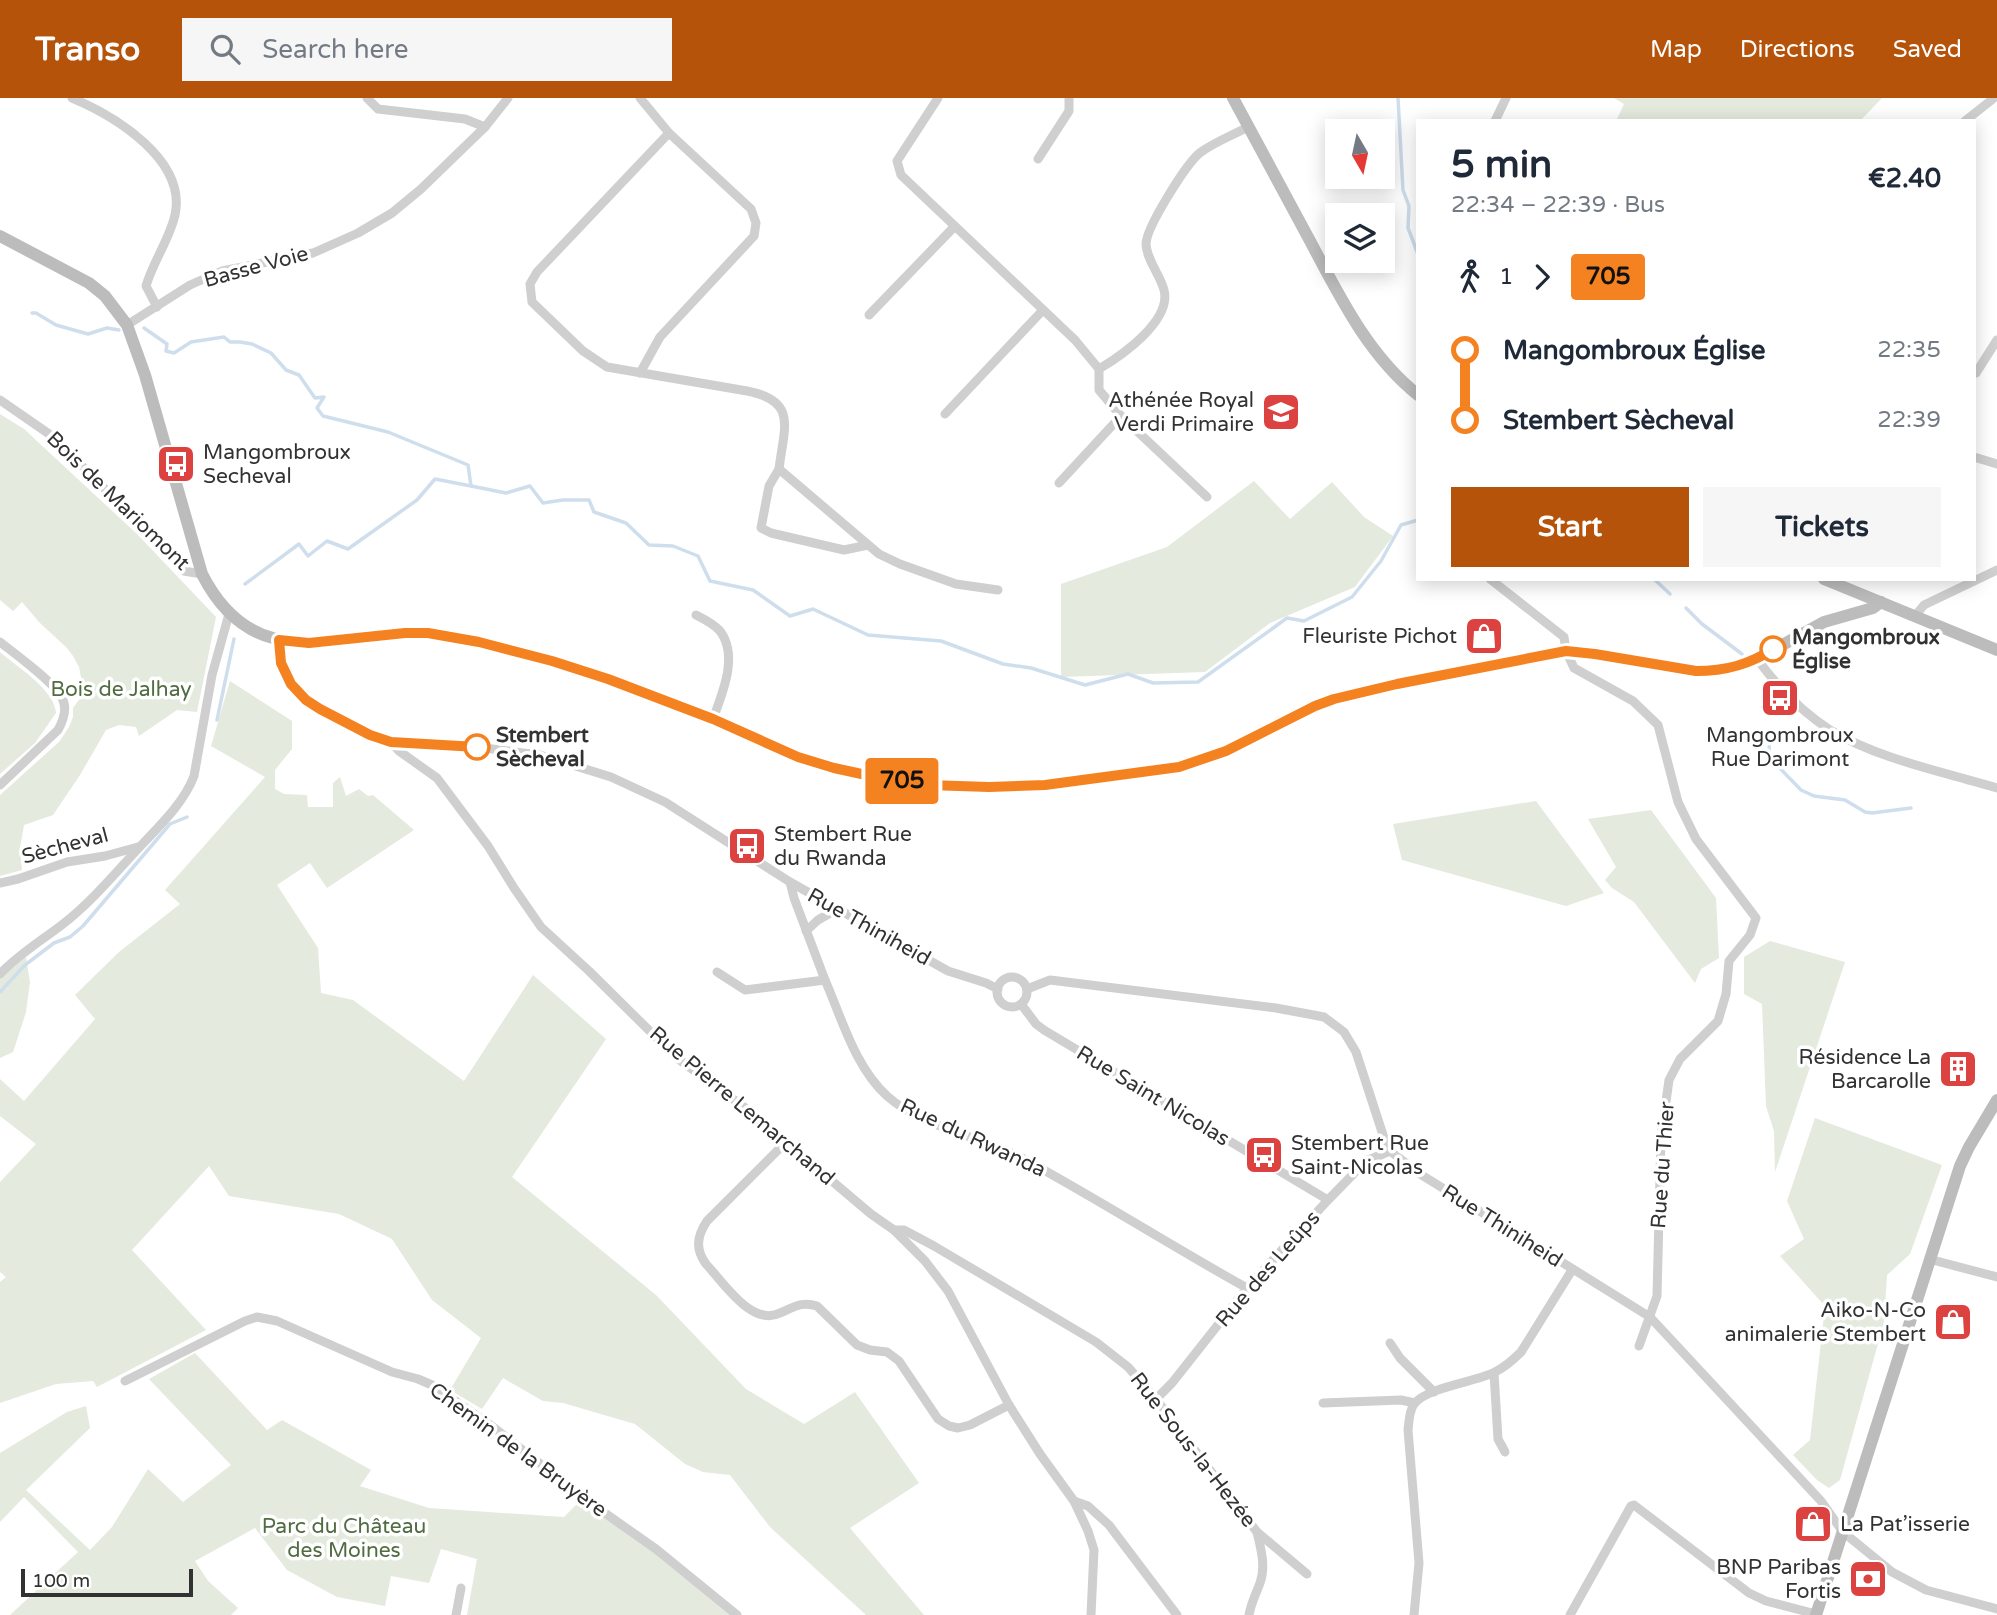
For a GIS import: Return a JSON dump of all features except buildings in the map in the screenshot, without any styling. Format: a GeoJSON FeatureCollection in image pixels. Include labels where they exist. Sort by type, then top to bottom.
{"type":"FeatureCollection","features":[{"type":"Feature","properties":{"kind":"main road"},"geometry":{"type":"LineString","coordinates":[[1233,98],[1340,300],[1367,341],[1416,394]]}},
{"type":"Feature","properties":{"kind":"main road"},"geometry":{"type":"LineString","coordinates":[[0,236],[89,283],[106,296],[127,326],[202,575],[213,595],[229,614],[251,631],[279,640],[309,643],[405,633],[449,636],[479,642],[608,679],[713,719],[798,757],[880,778],[940,785],[1045,785],[1179,767],[1211,757],[1315,706],[1376,688],[1566,651],[1696,671],[1728,669],[1758,659],[1824,622],[1873,608],[1881,602]]}},
{"type":"Feature","properties":{"kind":"main road"},"geometry":{"type":"LineString","coordinates":[[1829,581],[1997,650]]}},
{"type":"Feature","properties":{"kind":"main road"},"geometry":{"type":"LineString","coordinates":[[1816,1614],[1961,1166],[1997,1100]]}},
{"type":"Feature","properties":{"kind":"street"},"geometry":{"type":"LineString","coordinates":[[72,98],[90,105],[143,140],[169,174],[176,193],[175,215],[150,269],[146,285],[157,307]]}},
{"type":"Feature","properties":{"kind":"street"},"geometry":{"type":"LineString","coordinates":[[367,98],[378,108],[465,119],[485,127]]}},
{"type":"Feature","properties":{"kind":"street","name":"Basse Voie"},"geometry":{"type":"LineString","coordinates":[[127,326],[190,285],[222,271],[313,253],[355,235],[392,213],[485,127],[508,98]]}},
{"type":"Feature","properties":{"kind":"street"},"geometry":{"type":"LineString","coordinates":[[640,98],[669,132],[751,209],[756,223],[754,236],[660,337],[640,373]]}},
{"type":"Feature","properties":{"kind":"street"},"geometry":{"type":"LineString","coordinates":[[938,98],[897,161],[901,175],[1075,340],[1099,369],[1100,390],[1121,416],[1207,497]]}},
{"type":"Feature","properties":{"kind":"street"},"geometry":{"type":"LineString","coordinates":[[1038,159],[1069,111],[1069,98]]}},
{"type":"Feature","properties":{"kind":"street"},"geometry":{"type":"LineString","coordinates":[[1496,119],[1506,98]]}},
{"type":"Feature","properties":{"kind":"street"},"geometry":{"type":"LineString","coordinates":[[1968,119],[1994,98]]}},
{"type":"Feature","properties":{"kind":"street"},"geometry":{"type":"LineString","coordinates":[[1099,369],[1122,355],[1149,329],[1163,305],[1164,291],[1146,244],[1149,230],[1188,165],[1200,153],[1248,127]]}},
{"type":"Feature","properties":{"kind":"street"},"geometry":{"type":"LineString","coordinates":[[669,132],[537,272],[530,284],[532,302],[583,351],[607,367],[766,395],[776,401],[783,412],[784,424],[779,469],[769,486],[761,528],[771,533],[844,550],[868,545]]}},
{"type":"Feature","properties":{"kind":"street"},"geometry":{"type":"LineString","coordinates":[[869,315],[954,227]]}},
{"type":"Feature","properties":{"kind":"street"},"geometry":{"type":"LineString","coordinates":[[944,414],[1043,310]]}},
{"type":"Feature","properties":{"kind":"street"},"geometry":{"type":"LineString","coordinates":[[1976,373],[1997,340]]}},
{"type":"Feature","properties":{"kind":"street","name":"Bois de Mariomont"},"geometry":{"type":"LineString","coordinates":[[0,400],[52,436],[184,571],[202,575]]}},
{"type":"Feature","properties":{"kind":"street"},"geometry":{"type":"LineString","coordinates":[[1059,483],[1121,416]]}},
{"type":"Feature","properties":{"kind":"street"},"geometry":{"type":"LineString","coordinates":[[1976,458],[1997,464]]}},
{"type":"Feature","properties":{"kind":"street"},"geometry":{"type":"LineString","coordinates":[[779,469],[879,554],[956,584],[998,590]]}},
{"type":"Feature","properties":{"kind":"street"},"geometry":{"type":"LineString","coordinates":[[1976,580],[1997,570]]}},
{"type":"Feature","properties":{"kind":"street"},"geometry":{"type":"LineString","coordinates":[[1493,581],[1564,637],[1566,651]]}},
{"type":"Feature","properties":{"kind":"street"},"geometry":{"type":"LineString","coordinates":[[1915,616],[1924,605],[1974,581]]}},
{"type":"Feature","properties":{"kind":"street"},"geometry":{"type":"LineString","coordinates":[[0,974],[26,950],[89,902],[189,790],[194,776],[212,675],[229,614]]}},
{"type":"Feature","properties":{"kind":"street"},"geometry":{"type":"LineString","coordinates":[[696,615],[720,631],[726,646],[728,664],[713,719]]}},
{"type":"Feature","properties":{"kind":"street","name":"Rue Pierre Lemarchand"},"geometry":{"type":"LineString","coordinates":[[279,640],[281,663],[291,684],[306,700],[370,735],[391,742],[399,751],[438,778],[488,846],[541,927],[677,1058],[748,1110],[871,1214],[894,1230],[925,1261],[948,1291],[1009,1405],[1074,1501],[1094,1550],[1092,1610]]}},
{"type":"Feature","properties":{"kind":"street"},"geometry":{"type":"LineString","coordinates":[[0,642],[56,690],[65,707],[58,730],[0,785]]}},
{"type":"Feature","properties":{"kind":"street","name":"Rue du Thier"},"geometry":{"type":"LineString","coordinates":[[1566,651],[1574,668],[1633,701],[1658,725],[1678,802],[1696,839],[1756,918],[1750,935],[1729,961],[1726,994],[1718,1021],[1680,1059],[1670,1080],[1661,1137],[1657,1296],[1650,1317]]}},
{"type":"Feature","properties":{"kind":"street"},"geometry":{"type":"LineString","coordinates":[[1758,659],[1768,674],[1801,709],[1849,740],[1881,754],[1997,788]]}},
{"type":"Feature","properties":{"kind":"street","name":"Rue Thiniheid"},"geometry":{"type":"LineString","coordinates":[[391,742],[523,752],[611,777],[665,802],[790,882],[948,971],[998,989]]}},
{"type":"Feature","properties":{"kind":"street","name":"Sècheval"},"geometry":{"type":"LineString","coordinates":[[0,883],[67,862],[140,847]]}},
{"type":"Feature","properties":{"kind":"street","name":"Rue du Rwanda"},"geometry":{"type":"LineString","coordinates":[[790,882],[806,931],[857,1055],[866,1071],[888,1096],[925,1119],[1019,1157],[1247,1288]]}},
{"type":"Feature","properties":{"kind":"street"},"geometry":{"type":"LineString","coordinates":[[806,931],[837,909]]}},
{"type":"Feature","properties":{"kind":"street"},"geometry":{"type":"LineString","coordinates":[[717,972],[745,990],[825,980]]}},
{"type":"Feature","properties":{"kind":"street","name":"Rue Thiniheid"},"geometry":{"type":"LineString","coordinates":[[1021,1004],[1006,1006],[999,999],[998,989],[1003,981],[1012,977],[1021,981],[1027,989],[1050,980],[1276,1008],[1324,1017],[1344,1032],[1356,1052],[1390,1151],[1420,1174],[1650,1317],[1821,1501],[1843,1532],[1892,1572],[1926,1590],[1997,1609]]}},
{"type":"Feature","properties":{"kind":"street"},"geometry":{"type":"LineString","coordinates":[[1021,1004],[1027,995],[1027,989]]}},
{"type":"Feature","properties":{"kind":"street","name":"Rue Saint Nicolas"},"geometry":{"type":"LineString","coordinates":[[1021,1004],[1044,1030],[1328,1200]]}},
{"type":"Feature","properties":{"kind":"street"},"geometry":{"type":"LineString","coordinates":[[786,1142],[706,1221],[699,1233],[700,1257],[750,1311],[770,1317],[791,1306],[811,1304],[817,1306],[857,1345],[887,1352],[899,1361],[938,1419],[949,1426],[958,1428],[970,1425],[1009,1405]]}},
{"type":"Feature","properties":{"kind":"street","name":"Rue des Leûps"},"geometry":{"type":"LineString","coordinates":[[1156,1399],[1172,1383],[1247,1288],[1328,1200],[1366,1161],[1390,1151]]}},
{"type":"Feature","properties":{"kind":"street","name":"Rue Sous-la-Hezée"},"geometry":{"type":"LineString","coordinates":[[894,1230],[904,1230],[934,1246],[1096,1342],[1128,1367],[1156,1399],[1258,1532],[1307,1574]]}},
{"type":"Feature","properties":{"kind":"street"},"geometry":{"type":"LineString","coordinates":[[1929,1259],[1997,1277]]}},
{"type":"Feature","properties":{"kind":"street"},"geometry":{"type":"LineString","coordinates":[[1414,1615],[1419,1563],[1408,1430],[1415,1403],[1434,1392],[1494,1373],[1510,1363],[1521,1352],[1572,1270]]}},
{"type":"Feature","properties":{"kind":"street","name":"Chemin de la Bruyère"},"geometry":{"type":"LineString","coordinates":[[125,1381],[245,1321],[257,1317],[277,1321],[392,1372],[432,1385],[493,1427],[592,1504],[656,1549],[737,1615]]}},
{"type":"Feature","properties":{"kind":"street"},"geometry":{"type":"LineString","coordinates":[[1639,1346],[1650,1317]]}},
{"type":"Feature","properties":{"kind":"street"},"geometry":{"type":"LineString","coordinates":[[1390,1343],[1400,1358],[1434,1392]]}},
{"type":"Feature","properties":{"kind":"street"},"geometry":{"type":"LineString","coordinates":[[1494,1373],[1498,1438],[1505,1452]]}},
{"type":"Feature","properties":{"kind":"street"},"geometry":{"type":"LineString","coordinates":[[1323,1402],[1401,1400],[1415,1403]]}},
{"type":"Feature","properties":{"kind":"street"},"geometry":{"type":"LineString","coordinates":[[1074,1501],[1088,1506],[1109,1524],[1177,1615]]}},
{"type":"Feature","properties":{"kind":"street"},"geometry":{"type":"LineString","coordinates":[[1570,1615],[1634,1505],[1749,1592],[1766,1601],[1816,1614]]}},
{"type":"Feature","properties":{"kind":"street"},"geometry":{"type":"LineString","coordinates":[[1249,1615],[1263,1568],[1258,1532]]}},
{"type":"Feature","properties":{"kind":"street"},"geometry":{"type":"LineString","coordinates":[[456,1615],[461,1588]]}},
{"type":"Feature","properties":{"kind":"green space"},"geometry":{"type":"Polygon","coordinates":[[[1614,98],[1882,98],[1862,119],[1617,119],[1624,104],[1614,98]]]}},
{"type":"Feature","properties":{"kind":"green space"},"geometry":{"type":"Polygon","coordinates":[[[0,414],[24,429],[137,534],[216,617],[197,712],[177,710],[139,736],[136,727],[119,725],[106,730],[53,815],[24,825],[20,848],[22,870],[0,876],[0,795],[59,742],[69,727],[73,708],[84,693],[79,667],[67,648],[22,602],[13,611],[0,600],[0,414]]]}},
{"type":"Feature","properties":{"kind":"green space"},"geometry":{"type":"Polygon","coordinates":[[[1254,481],[1290,519],[1332,482],[1364,517],[1393,536],[1355,587],[1270,623],[1205,672],[1061,677],[1061,584],[1167,547],[1254,481]]]}},
{"type":"Feature","properties":{"kind":"green space","name":"Bois de Jalhay"},"geometry":{"type":"Polygon","coordinates":[[[0,652],[42,688],[54,704],[56,713],[35,743],[0,774],[0,652]]]}},
{"type":"Feature","properties":{"kind":"green space"},"geometry":{"type":"Polygon","coordinates":[[[230,681],[292,721],[292,749],[275,770],[275,789],[284,794],[307,795],[308,807],[333,807],[333,783],[340,777],[346,796],[359,789],[368,796],[373,795],[414,830],[327,888],[310,863],[277,885],[318,948],[321,993],[353,1000],[464,1081],[533,975],[606,1039],[512,1177],[656,1295],[746,1389],[804,1424],[855,1392],[919,1483],[850,1528],[924,1615],[866,1615],[770,1527],[730,1475],[703,1472],[685,1464],[635,1424],[563,1403],[543,1401],[503,1378],[482,1409],[450,1390],[481,1338],[432,1300],[392,1239],[339,1214],[229,1196],[209,1166],[132,1250],[206,1330],[97,1387],[93,1381],[56,1384],[0,1403],[0,1282],[6,1277],[0,1272],[0,1182],[36,1144],[0,1116],[0,1079],[24,1101],[95,1019],[75,995],[119,952],[180,904],[165,890],[265,777],[211,746],[230,681]]]}},
{"type":"Feature","properties":{"kind":"green space"},"geometry":{"type":"Polygon","coordinates":[[[1536,801],[1604,893],[1566,906],[1402,860],[1393,824],[1536,801]]]}},
{"type":"Feature","properties":{"kind":"green space"},"geometry":{"type":"Polygon","coordinates":[[[1651,810],[1716,898],[1719,958],[1701,969],[1695,983],[1634,902],[1612,888],[1605,880],[1616,867],[1588,819],[1651,810]]]}},
{"type":"Feature","properties":{"kind":"green space"},"geometry":{"type":"Polygon","coordinates":[[[1770,941],[1845,962],[1775,1172],[1774,1131],[1766,1106],[1762,1004],[1744,994],[1744,957],[1770,941]]]}},
{"type":"Feature","properties":{"kind":"green space"},"geometry":{"type":"Polygon","coordinates":[[[26,957],[30,982],[26,1012],[13,1052],[0,1058],[0,978],[26,957]]]}},
{"type":"Feature","properties":{"kind":"green space"},"geometry":{"type":"Polygon","coordinates":[[[1815,1118],[1942,1165],[1910,1254],[1887,1275],[1884,1322],[1840,1480],[1829,1488],[1817,1480],[1793,1455],[1810,1440],[1825,1306],[1780,1256],[1804,1239],[1787,1201],[1815,1118]]]}},
{"type":"Feature","properties":{"kind":"green space","name":"Parc du Château des Moines"},"geometry":{"type":"Polygon","coordinates":[[[195,1353],[267,1430],[282,1420],[371,1470],[360,1486],[429,1508],[564,1517],[582,1499],[666,1560],[731,1615],[467,1615],[477,1559],[441,1549],[429,1583],[391,1576],[385,1606],[337,1597],[287,1570],[255,1528],[195,1561],[208,1581],[238,1608],[231,1615],[10,1615],[78,1552],[24,1497],[0,1522],[0,1453],[67,1412],[86,1406],[90,1428],[26,1490],[90,1550],[112,1527],[148,1469],[183,1502],[231,1465],[149,1379],[195,1353]]]}},
{"type":"Feature","properties":{"kind":"waterway"},"geometry":{"type":"LineString","coordinates":[[1398,98],[1403,190],[1409,206],[1408,228],[1416,249]]}},
{"type":"Feature","properties":{"kind":"waterway"},"geometry":{"type":"LineString","coordinates":[[32,313],[56,325],[88,334],[107,328],[119,330]]}},
{"type":"Feature","properties":{"kind":"waterway"},"geometry":{"type":"LineString","coordinates":[[144,328],[167,344],[166,351],[174,353],[191,342],[224,337],[230,342],[252,344],[271,353],[286,370],[299,375],[315,398],[324,397],[317,408],[323,416],[388,432],[468,465],[471,486],[506,493],[530,486],[543,503],[589,500],[594,512],[626,523],[649,545],[673,546],[698,556],[710,581],[753,590],[790,616],[813,609],[868,635],[941,641],[1003,664],[1031,668],[1085,685],[1128,674],[1153,683],[1198,682],[1287,618],[1304,621],[1352,597],[1381,561],[1401,525],[1416,521]]}},
{"type":"Feature","properties":{"kind":"waterway"},"geometry":{"type":"LineString","coordinates":[[245,584],[299,544],[308,556],[327,541],[348,549],[417,500],[435,479],[471,486]]}},
{"type":"Feature","properties":{"kind":"waterway"},"geometry":{"type":"LineString","coordinates":[[1656,581],[1670,594]]}},
{"type":"Feature","properties":{"kind":"waterway"},"geometry":{"type":"LineString","coordinates":[[1686,608],[1702,624],[1742,654]]}},
{"type":"Feature","properties":{"kind":"waterway"},"geometry":{"type":"LineString","coordinates":[[217,720],[234,639]]}},
{"type":"Feature","properties":{"kind":"waterway"},"geometry":{"type":"LineString","coordinates":[[1771,730],[1770,758],[1801,790],[1814,796],[1845,800],[1865,812],[1911,808]]}},
{"type":"Feature","properties":{"kind":"waterway"},"geometry":{"type":"LineString","coordinates":[[0,992],[25,965],[83,926],[170,824],[187,817]]}},
{"type":"Feature","properties":{"kind":"bus line","name":"705"},"geometry":{"type":"LineString","coordinates":[[477,747],[391,742],[370,735],[320,709],[306,700],[291,684],[281,663],[279,640],[335,642],[387,634],[428,633],[479,642],[608,679],[713,719],[798,757],[834,768],[928,785],[989,787],[1045,785],[1179,767],[1226,751],[1334,699],[1376,688],[1566,651],[1696,671],[1712,671],[1728,669],[1758,659],[1773,649]]}},
{"type":"Feature","properties":{"kind":"place","name":"Athénée Royal Verdi Primaire"},"geometry":{"type":"Point","coordinates":[1281,412]}},
{"type":"Feature","properties":{"kind":"place","name":"Mangombroux Secheval"},"geometry":{"type":"Point","coordinates":[176,464]}},
{"type":"Feature","properties":{"kind":"place","name":"Fleuriste Pichot"},"geometry":{"type":"Point","coordinates":[1484,636]}},
{"type":"Feature","properties":{"kind":"place","name":"Mangombroux Église"},"geometry":{"type":"Point","coordinates":[1773,649]}},
{"type":"Feature","properties":{"kind":"place","name":"Mangombroux Rue Darimont"},"geometry":{"type":"Point","coordinates":[1780,698]}},
{"type":"Feature","properties":{"kind":"place","name":"Stembert Sècheval"},"geometry":{"type":"Point","coordinates":[477,747]}},
{"type":"Feature","properties":{"kind":"place","name":"Stembert Rue du Rwanda"},"geometry":{"type":"Point","coordinates":[747,846]}},
{"type":"Feature","properties":{"kind":"place","name":"Résidence La Barcarolle"},"geometry":{"type":"Point","coordinates":[1958,1069]}},
{"type":"Feature","properties":{"kind":"place","name":"Stembert Rue Saint-Nicolas"},"geometry":{"type":"Point","coordinates":[1264,1155]}},
{"type":"Feature","properties":{"kind":"place","name":"Aiko-N-Co animalerie Stembert"},"geometry":{"type":"Point","coordinates":[1953,1322]}},
{"type":"Feature","properties":{"kind":"place","name":"La Pat’isserie"},"geometry":{"type":"Point","coordinates":[1813,1524]}},
{"type":"Feature","properties":{"kind":"place","name":"BNP Paribas Fortis"},"geometry":{"type":"Point","coordinates":[1868,1579]}}]}
